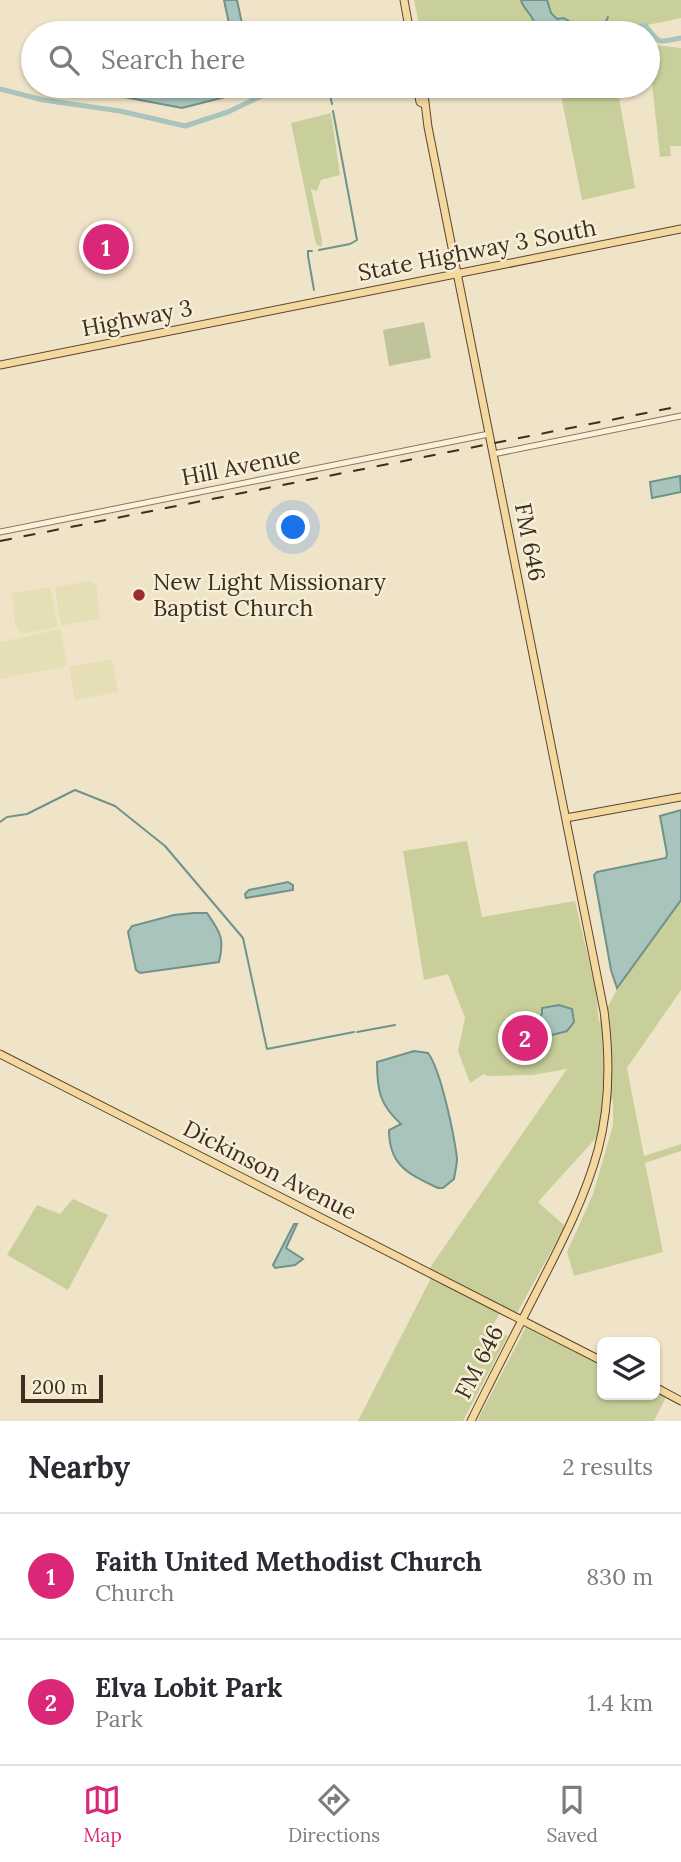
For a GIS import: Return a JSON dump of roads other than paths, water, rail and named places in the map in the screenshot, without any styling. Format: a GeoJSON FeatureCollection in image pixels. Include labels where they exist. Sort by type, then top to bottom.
{"type":"FeatureCollection","features":[{"type":"Feature","properties":{"kind":"main road"},"geometry":{"type":"LineString","coordinates":[[404,0],[408,21]]}},
{"type":"Feature","properties":{"kind":"main road","name":"FM 646"},"geometry":{"type":"LineString","coordinates":[[420,98],[424,104],[604,1011],[608,1043],[605,1111],[599,1147],[589,1180],[572,1222],[471,1421]]}},
{"type":"Feature","properties":{"kind":"main road"},"geometry":{"type":"LineString","coordinates":[[424,104],[425,98]]}},
{"type":"Feature","properties":{"kind":"main road","name":"State Highway 3 South"},"geometry":{"type":"LineString","coordinates":[[281,308],[681,229]]}},
{"type":"Feature","properties":{"kind":"main road","name":"Highway 3"},"geometry":{"type":"LineString","coordinates":[[0,365],[281,308]]}},
{"type":"Feature","properties":{"kind":"main road"},"geometry":{"type":"LineString","coordinates":[[566,818],[681,797]]}},
{"type":"Feature","properties":{"kind":"main road","name":"Dickinson Avenue"},"geometry":{"type":"LineString","coordinates":[[0,1054],[597,1358]]}},
{"type":"Feature","properties":{"kind":"main road"},"geometry":{"type":"LineString","coordinates":[[660,1390],[681,1401]]}},
{"type":"Feature","properties":{"kind":"street"},"geometry":{"type":"LineString","coordinates":[[493,454],[681,416]]}},
{"type":"Feature","properties":{"kind":"street","name":"Hill Avenue"},"geometry":{"type":"LineString","coordinates":[[0,531],[489,434]]}},
{"type":"Feature","properties":{"kind":"water"},"geometry":{"type":"Polygon","coordinates":[[[224,0],[237,0],[241,21],[228,21],[224,0]]]}},
{"type":"Feature","properties":{"kind":"water"},"geometry":{"type":"Polygon","coordinates":[[[521,0],[547,0],[551,13],[557,19],[564,18],[568,21],[534,21],[521,0]]]}},
{"type":"Feature","properties":{"kind":"water"},"geometry":{"type":"Polygon","coordinates":[[[130,98],[221,98],[182,108],[130,98]]]}},
{"type":"Feature","properties":{"kind":"water"},"geometry":{"type":"Polygon","coordinates":[[[680,476],[681,492],[652,498],[650,482],[680,476]]]}},
{"type":"Feature","properties":{"kind":"water"},"geometry":{"type":"Polygon","coordinates":[[[681,810],[681,900],[617,988],[611,970],[594,875],[597,872],[666,858],[660,816],[681,810]]]}},
{"type":"Feature","properties":{"kind":"water"},"geometry":{"type":"Polygon","coordinates":[[[288,882],[293,885],[293,890],[246,898],[245,894],[249,890],[288,882]]]}},
{"type":"Feature","properties":{"kind":"water"},"geometry":{"type":"Polygon","coordinates":[[[207,913],[218,931],[221,941],[219,962],[140,973],[136,970],[128,932],[132,926],[174,915],[207,913]]]}},
{"type":"Feature","properties":{"kind":"water"},"geometry":{"type":"Polygon","coordinates":[[[559,1005],[572,1009],[574,1022],[567,1031],[552,1035],[543,1030],[538,1019],[542,1008],[559,1005]]]}},
{"type":"Feature","properties":{"kind":"water"},"geometry":{"type":"Polygon","coordinates":[[[414,1051],[428,1053],[433,1061],[450,1119],[457,1163],[454,1179],[443,1188],[428,1183],[403,1167],[390,1142],[389,1130],[401,1124],[388,1110],[381,1097],[377,1062],[414,1051]]]}},
{"type":"Feature","properties":{"kind":"water"},"geometry":{"type":"Polygon","coordinates":[[[294,1224],[297,1224],[286,1248],[303,1259],[295,1265],[275,1268],[273,1265],[294,1224]]]}},
{"type":"Feature","properties":{"kind":"waterway"},"geometry":{"type":"LineString","coordinates":[[606,21],[608,17]]}},
{"type":"Feature","properties":{"kind":"waterway"},"geometry":{"type":"LineString","coordinates":[[660,41],[681,38]]}},
{"type":"Feature","properties":{"kind":"waterway"},"geometry":{"type":"LineString","coordinates":[[0,89],[21,94]]}},
{"type":"Feature","properties":{"kind":"waterway"},"geometry":{"type":"LineString","coordinates":[[35,98],[120,111],[185,126],[228,112],[257,98]]}},
{"type":"Feature","properties":{"kind":"waterway"},"geometry":{"type":"LineString","coordinates":[[331,98],[332,104]]}},
{"type":"Feature","properties":{"kind":"waterway"},"geometry":{"type":"LineString","coordinates":[[319,250],[357,240],[333,111]]}},
{"type":"Feature","properties":{"kind":"waterway"},"geometry":{"type":"LineString","coordinates":[[312,251],[308,251],[308,256],[314,290]]}},
{"type":"Feature","properties":{"kind":"waterway"},"geometry":{"type":"LineString","coordinates":[[0,822],[7,817],[27,814],[75,790],[115,806],[165,846],[243,938],[267,1049],[354,1032]]}},
{"type":"Feature","properties":{"kind":"waterway"},"geometry":{"type":"LineString","coordinates":[[357,1032],[395,1025]]}},
{"type":"Feature","properties":{"kind":"railway"},"geometry":{"type":"LineString","coordinates":[[0,541],[681,406]]}},
{"type":"Feature","properties":{"kind":"place","name":"Faith United Methodist Church"},"geometry":{"type":"Point","coordinates":[106,247]}},
{"type":"Feature","properties":{"kind":"place","name":"New Light Missionary Baptist Church"},"geometry":{"type":"Point","coordinates":[139,595]}},
{"type":"Feature","properties":{"kind":"place","name":"Elva Lobit Park"},"geometry":{"type":"Point","coordinates":[525,1038]}}]}
